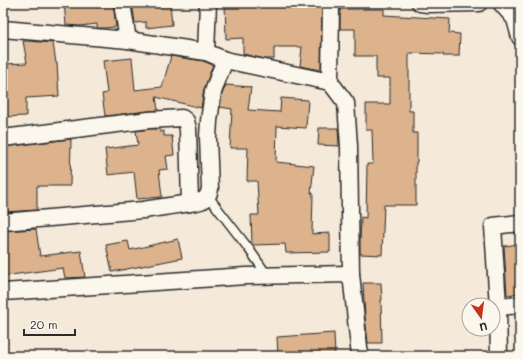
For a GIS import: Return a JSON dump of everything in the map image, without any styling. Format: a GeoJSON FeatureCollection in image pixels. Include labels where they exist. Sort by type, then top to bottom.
{"type":"FeatureCollection","features":[{"type":"Feature","properties":{"kind":"street"},"geometry":{"type":"LineString","coordinates":[[122,3],[128,40]]}},
{"type":"Feature","properties":{"kind":"street"},"geometry":{"type":"LineString","coordinates":[[206,52],[208,3]]}},
{"type":"Feature","properties":{"kind":"street"},"geometry":{"type":"LineString","coordinates":[[331,3],[330,82],[346,102],[349,146],[351,274],[360,356]]}},
{"type":"Feature","properties":{"kind":"street"},"geometry":{"type":"LineString","coordinates":[[420,3],[480,3]]}},
{"type":"Feature","properties":{"kind":"street"},"geometry":{"type":"LineString","coordinates":[[501,3],[515,18],[520,37]]}},
{"type":"Feature","properties":{"kind":"street"},"geometry":{"type":"LineString","coordinates":[[3,29],[128,40],[206,52],[225,60],[330,82]]}},
{"type":"Feature","properties":{"kind":"street"},"geometry":{"type":"LineString","coordinates":[[3,222],[143,210],[202,201],[208,196],[210,189],[208,137],[213,92],[225,60]]}},
{"type":"Feature","properties":{"kind":"street"},"geometry":{"type":"LineString","coordinates":[[3,138],[149,120],[182,118],[186,121],[188,128],[190,203]]}},
{"type":"Feature","properties":{"kind":"street"},"geometry":{"type":"LineString","coordinates":[[497,297],[493,226],[520,223]]}},
{"type":"Feature","properties":{"kind":"street"},"geometry":{"type":"LineString","coordinates":[[3,292],[267,276],[351,274]]}},
{"type":"Feature","properties":{"kind":"street"},"geometry":{"type":"LineString","coordinates":[[501,308],[520,305]]}},
{"type":"Feature","properties":{"kind":"street"},"geometry":{"type":"LineString","coordinates":[[499,337],[499,356]]}},
{"type":"Feature","properties":{"kind":"lane"},"geometry":{"type":"LineString","coordinates":[[208,196],[249,249],[267,276]]}},
{"type":"Feature","properties":{"kind":"building"},"geometry":{"type":"Polygon","coordinates":[[[64,3],[113,3],[116,27],[97,28],[97,24],[80,26],[66,25],[64,3]]]}},
{"type":"Feature","properties":{"kind":"building"},"geometry":{"type":"Polygon","coordinates":[[[132,3],[170,3],[172,25],[146,28],[146,22],[135,23],[132,3]]]}},
{"type":"Feature","properties":{"kind":"building"},"geometry":{"type":"Polygon","coordinates":[[[225,3],[322,3],[321,70],[300,66],[302,47],[274,47],[274,59],[265,59],[243,54],[243,38],[226,39],[225,3]]]}},
{"type":"Feature","properties":{"kind":"building"},"geometry":{"type":"Polygon","coordinates":[[[340,9],[384,9],[384,15],[450,19],[449,33],[460,34],[459,56],[409,53],[409,111],[413,111],[413,133],[417,133],[416,205],[384,205],[382,255],[360,254],[361,217],[366,218],[367,164],[373,164],[372,130],[366,130],[366,104],[390,104],[390,78],[376,78],[376,56],[355,56],[355,29],[340,29],[340,9]]]}},
{"type":"Feature","properties":{"kind":"building"},"geometry":{"type":"Polygon","coordinates":[[[23,41],[53,43],[57,63],[59,96],[26,98],[26,116],[3,117],[3,64],[27,63],[23,41]]]}},
{"type":"Feature","properties":{"kind":"building"},"geometry":{"type":"Polygon","coordinates":[[[171,56],[203,61],[213,65],[204,89],[201,108],[156,97],[158,110],[105,116],[102,94],[107,93],[103,61],[132,58],[135,90],[162,87],[171,56]]]}},
{"type":"Feature","properties":{"kind":"building"},"geometry":{"type":"Polygon","coordinates":[[[226,85],[251,87],[248,110],[280,112],[281,98],[308,100],[306,128],[277,126],[276,162],[314,166],[311,193],[313,193],[312,234],[330,233],[330,252],[286,253],[285,244],[252,244],[251,215],[259,215],[257,181],[247,181],[248,148],[230,148],[232,109],[220,107],[222,94],[226,85]]]}},
{"type":"Feature","properties":{"kind":"building"},"geometry":{"type":"Polygon","coordinates":[[[319,128],[338,128],[339,146],[318,145],[319,128]]]}},
{"type":"Feature","properties":{"kind":"building"},"geometry":{"type":"Polygon","coordinates":[[[160,129],[160,132],[164,131],[164,136],[172,136],[174,155],[166,156],[168,169],[159,170],[162,197],[137,199],[134,172],[108,175],[105,149],[138,145],[136,131],[160,129]]]}},
{"type":"Feature","properties":{"kind":"building"},"geometry":{"type":"Polygon","coordinates":[[[71,139],[70,186],[37,186],[37,210],[3,212],[3,147],[71,139]]]}},
{"type":"Feature","properties":{"kind":"building"},"geometry":{"type":"Polygon","coordinates":[[[36,229],[40,256],[81,251],[85,277],[65,278],[63,268],[3,276],[3,231],[36,229]]]}},
{"type":"Feature","properties":{"kind":"building"},"geometry":{"type":"Polygon","coordinates":[[[178,239],[182,258],[112,272],[106,245],[128,241],[130,250],[178,239]]]}},
{"type":"Feature","properties":{"kind":"building"},"geometry":{"type":"Polygon","coordinates":[[[520,244],[520,293],[507,295],[504,246],[520,244]]]}},
{"type":"Feature","properties":{"kind":"building"},"geometry":{"type":"Polygon","coordinates":[[[363,283],[381,283],[382,343],[368,343],[363,283]]]}},
{"type":"Feature","properties":{"kind":"building"},"geometry":{"type":"Polygon","coordinates":[[[334,333],[335,356],[278,356],[277,337],[334,333]]]}}]}
